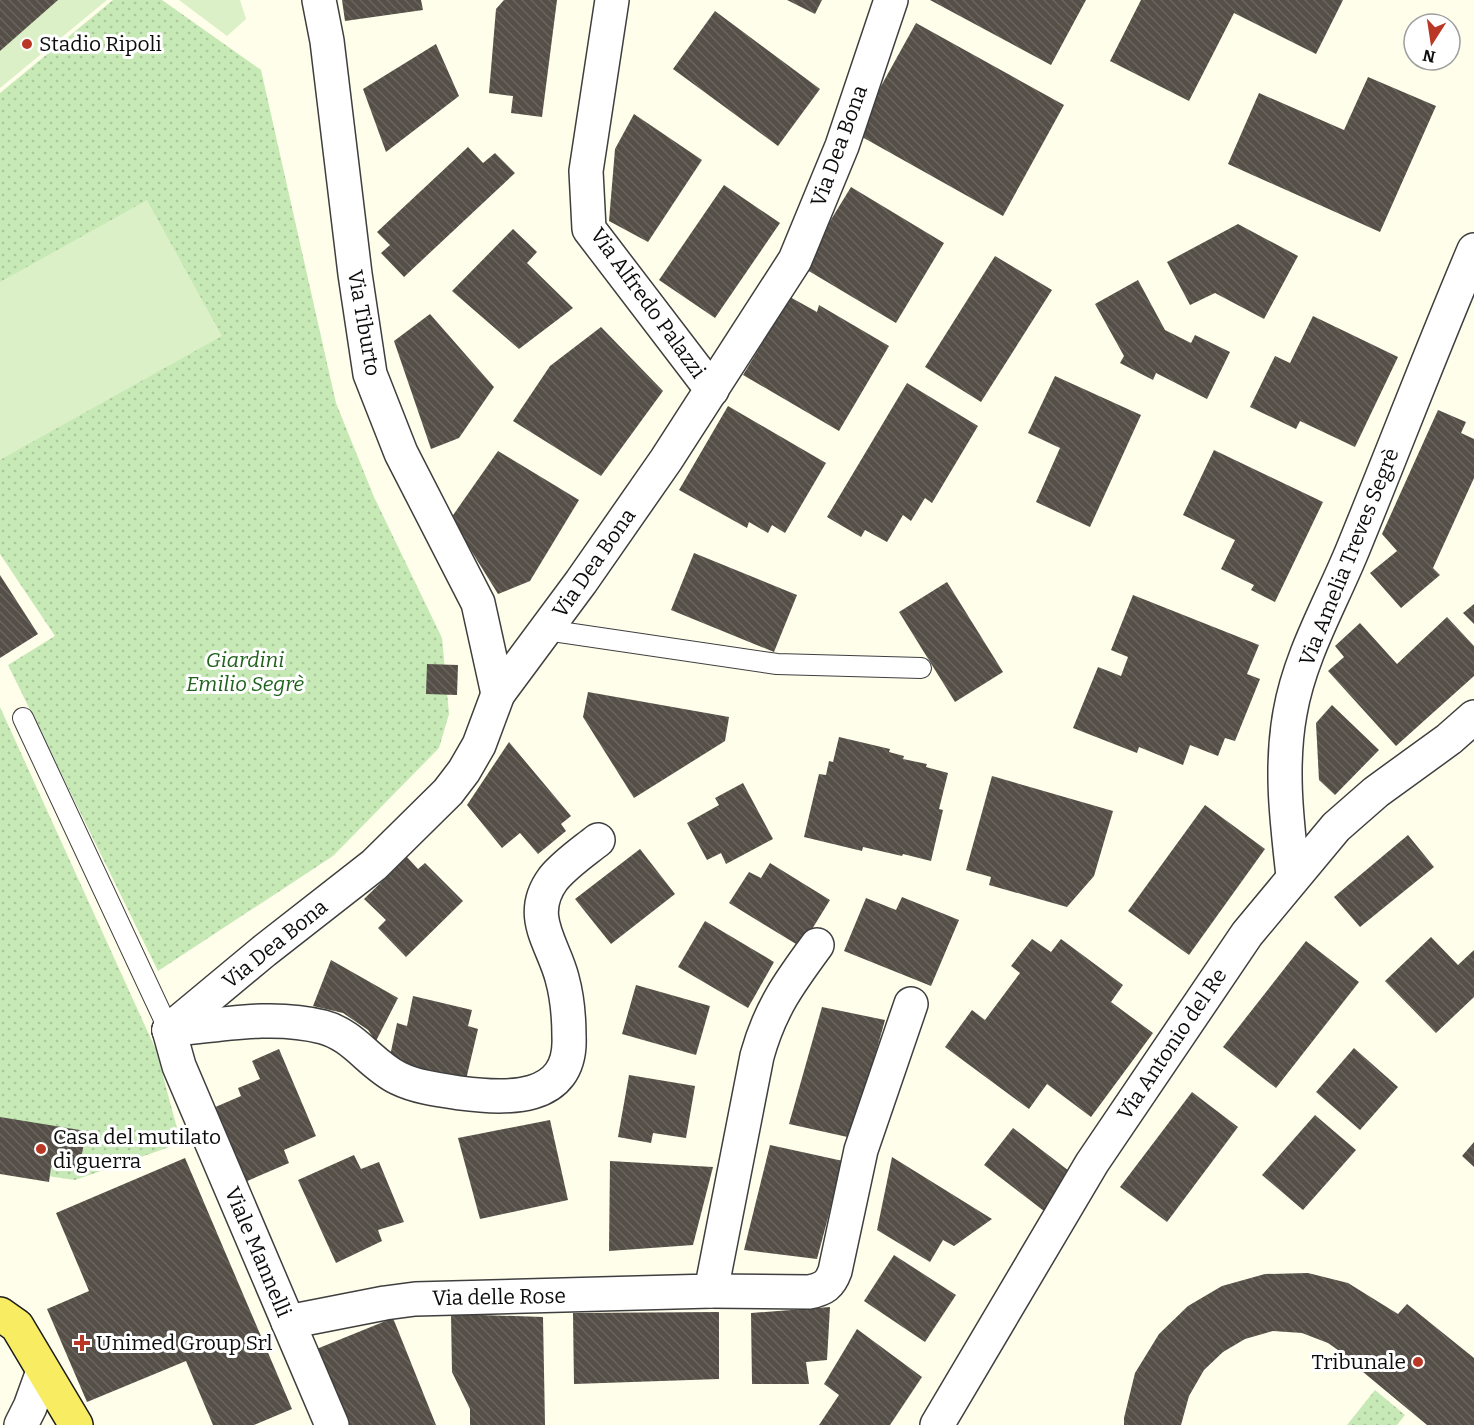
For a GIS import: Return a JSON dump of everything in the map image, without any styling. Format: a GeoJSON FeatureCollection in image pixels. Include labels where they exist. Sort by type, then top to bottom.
{"type":"FeatureCollection","features":[{"type":"Feature","properties":{"kind":"main road"},"geometry":{"type":"LineString","coordinates":[[6,1314],[76,1425]]}},
{"type":"Feature","properties":{"kind":"street","name":"Via Tiburto"},"geometry":{"type":"LineString","coordinates":[[319,0],[327,41],[355,274],[370,374],[401,453],[478,603],[498,694]]}},
{"type":"Feature","properties":{"kind":"street","name":"Via Alfredo Palazzi"},"geometry":{"type":"LineString","coordinates":[[612,0],[586,171],[589,229],[712,390]]}},
{"type":"Feature","properties":{"kind":"street","name":"Via Dea Bona"},"geometry":{"type":"LineString","coordinates":[[169,1030],[264,951],[374,865],[448,792],[474,754],[498,694],[666,460],[795,260],[842,146],[891,0]]}},
{"type":"Feature","properties":{"kind":"street","name":"Via Amelia Treves Segrè"},"geometry":{"type":"LineString","coordinates":[[1293,876],[1285,792],[1288,725],[1296,687],[1312,639],[1354,547],[1474,250]]}},
{"type":"Feature","properties":{"kind":"street","name":"Via Antonio del Re"},"geometry":{"type":"LineString","coordinates":[[937,1425],[1092,1164],[1226,963],[1293,876],[1336,827],[1362,802],[1449,740],[1474,717]]}},
{"type":"Feature","properties":{"kind":"street"},"geometry":{"type":"LineString","coordinates":[[169,1030],[262,1022],[317,1026],[334,1031],[361,1049],[388,1073],[403,1081],[487,1097],[523,1095],[540,1089],[560,1072],[567,1056],[569,1037],[562,978],[544,931],[542,910],[544,900],[555,877],[598,840]]}},
{"type":"Feature","properties":{"kind":"street"},"geometry":{"type":"LineString","coordinates":[[711,1291],[762,1038],[780,998],[817,945]]}},
{"type":"Feature","properties":{"kind":"street","name":"Via delle Rose"},"geometry":{"type":"LineString","coordinates":[[288,1322],[416,1299],[819,1290],[831,1282],[835,1271],[861,1150],[911,1004]]}},
{"type":"Feature","properties":{"kind":"street","name":"Viale Mannelli"},"geometry":{"type":"LineString","coordinates":[[169,1030],[175,1056],[184,1078],[332,1425]]}},
{"type":"Feature","properties":{"kind":"street"},"geometry":{"type":"LineString","coordinates":[[21,1425],[43,1371]]}},
{"type":"Feature","properties":{"kind":"lane"},"geometry":{"type":"LineString","coordinates":[[546,630],[777,664],[921,668]]}},
{"type":"Feature","properties":{"kind":"lane"},"geometry":{"type":"LineString","coordinates":[[23,718],[169,1030]]}},
{"type":"Feature","properties":{"kind":"green space","name":"Stadio Ripoli"},"geometry":{"type":"Polygon","coordinates":[[[0,0],[107,0],[0,88],[0,0]]]}},
{"type":"Feature","properties":{"kind":"green space","name":"Giardini Emilio Segrè"},"geometry":{"type":"Polygon","coordinates":[[[113,0],[162,0],[261,70],[336,403],[374,497],[442,638],[449,714],[439,748],[333,856],[158,971],[8,665],[55,636],[0,554],[0,93],[113,0]]]}},
{"type":"Feature","properties":{"kind":"green space","name":"Stadio Ripoli"},"geometry":{"type":"Polygon","coordinates":[[[179,0],[240,0],[246,19],[227,36],[179,0]]]}},
{"type":"Feature","properties":{"kind":"green space"},"geometry":{"type":"Polygon","coordinates":[[[147,200],[222,336],[0,460],[0,282],[147,200]]]}},
{"type":"Feature","properties":{"kind":"green space"},"geometry":{"type":"Polygon","coordinates":[[[0,707],[156,1050],[181,1143],[75,1180],[0,1169],[0,707]]]}},
{"type":"Feature","properties":{"kind":"green space"},"geometry":{"type":"Polygon","coordinates":[[[1375,1390],[1405,1415],[1397,1425],[1347,1425],[1375,1390]]]}},
{"type":"Feature","properties":{"kind":"building"},"geometry":{"type":"Polygon","coordinates":[[[0,0],[58,0],[0,51],[0,0]]]}},
{"type":"Feature","properties":{"kind":"building"},"geometry":{"type":"Polygon","coordinates":[[[342,0],[421,0],[423,10],[345,21],[342,0]]]}},
{"type":"Feature","properties":{"kind":"building"},"geometry":{"type":"Polygon","coordinates":[[[504,0],[557,0],[542,117],[511,113],[513,96],[489,93],[496,9],[504,0]]]}},
{"type":"Feature","properties":{"kind":"building"},"geometry":{"type":"Polygon","coordinates":[[[787,0],[822,0],[815,14],[787,0]]]}},
{"type":"Feature","properties":{"kind":"building"},"geometry":{"type":"Polygon","coordinates":[[[930,0],[1086,0],[1051,65],[930,0]]]}},
{"type":"Feature","properties":{"kind":"building"},"geometry":{"type":"Polygon","coordinates":[[[1141,0],[1343,0],[1316,54],[1234,13],[1189,101],[1110,61],[1141,0]]]}},
{"type":"Feature","properties":{"kind":"building"},"geometry":{"type":"Polygon","coordinates":[[[715,11],[820,89],[778,146],[673,69],[715,11]]]}},
{"type":"Feature","properties":{"kind":"building"},"geometry":{"type":"Polygon","coordinates":[[[916,23],[1064,105],[1003,216],[855,133],[916,23]]]}},
{"type":"Feature","properties":{"kind":"building"},"geometry":{"type":"Polygon","coordinates":[[[436,44],[459,96],[386,152],[363,89],[436,44]]]}},
{"type":"Feature","properties":{"kind":"building"},"geometry":{"type":"Polygon","coordinates":[[[1368,77],[1436,106],[1380,232],[1228,164],[1259,93],[1344,130],[1368,77]]]}},
{"type":"Feature","properties":{"kind":"building"},"geometry":{"type":"Polygon","coordinates":[[[634,114],[702,160],[648,242],[609,221],[615,149],[634,114]]]}},
{"type":"Feature","properties":{"kind":"building"},"geometry":{"type":"Polygon","coordinates":[[[468,147],[483,163],[495,153],[515,173],[404,277],[381,253],[390,245],[377,232],[468,147]]]}},
{"type":"Feature","properties":{"kind":"building"},"geometry":{"type":"Polygon","coordinates":[[[724,185],[780,223],[715,318],[659,280],[724,185]]]}},
{"type":"Feature","properties":{"kind":"building"},"geometry":{"type":"Polygon","coordinates":[[[851,187],[944,243],[896,323],[802,267],[851,187]]]}},
{"type":"Feature","properties":{"kind":"building"},"geometry":{"type":"Polygon","coordinates":[[[1238,224],[1298,256],[1264,319],[1215,293],[1190,305],[1167,262],[1238,224]]]}},
{"type":"Feature","properties":{"kind":"building"},"geometry":{"type":"Polygon","coordinates":[[[513,229],[537,252],[527,263],[573,308],[519,349],[452,291],[513,229]]]}},
{"type":"Feature","properties":{"kind":"building"},"geometry":{"type":"Polygon","coordinates":[[[995,256],[1052,290],[981,402],[925,367],[995,256]]]}},
{"type":"Feature","properties":{"kind":"building"},"geometry":{"type":"Polygon","coordinates":[[[1138,280],[1165,330],[1191,343],[1195,335],[1230,352],[1207,399],[1156,373],[1153,380],[1120,363],[1124,356],[1095,304],[1138,280]]]}},
{"type":"Feature","properties":{"kind":"building"},"geometry":{"type":"Polygon","coordinates":[[[790,297],[817,312],[819,305],[889,346],[839,431],[743,375],[790,297]]]}},
{"type":"Feature","properties":{"kind":"building"},"geometry":{"type":"Polygon","coordinates":[[[430,314],[494,387],[459,438],[431,449],[394,341],[430,314]]]}},
{"type":"Feature","properties":{"kind":"building"},"geometry":{"type":"Polygon","coordinates":[[[1313,316],[1398,357],[1355,447],[1300,421],[1296,429],[1250,407],[1275,356],[1290,363],[1313,316]]]}},
{"type":"Feature","properties":{"kind":"building"},"geometry":{"type":"Polygon","coordinates":[[[601,327],[663,391],[601,476],[513,421],[550,366],[601,327]]]}},
{"type":"Feature","properties":{"kind":"building"},"geometry":{"type":"Polygon","coordinates":[[[1055,376],[1141,415],[1090,527],[1036,502],[1060,448],[1028,433],[1055,376]]]}},
{"type":"Feature","properties":{"kind":"building"},"geometry":{"type":"Polygon","coordinates":[[[907,383],[978,426],[932,503],[925,498],[911,521],[903,515],[887,542],[865,530],[861,537],[827,517],[907,383]]]}},
{"type":"Feature","properties":{"kind":"building"},"geometry":{"type":"Polygon","coordinates":[[[728,406],[826,463],[785,533],[772,525],[768,533],[749,522],[747,528],[679,490],[728,406]]]}},
{"type":"Feature","properties":{"kind":"building"},"geometry":{"type":"Polygon","coordinates":[[[1438,410],[1466,422],[1461,433],[1474,439],[1474,478],[1433,568],[1440,575],[1401,608],[1370,573],[1397,551],[1382,534],[1438,410]]]}},
{"type":"Feature","properties":{"kind":"building"},"geometry":{"type":"Polygon","coordinates":[[[1214,450],[1323,502],[1275,602],[1251,590],[1254,585],[1221,569],[1235,540],[1183,515],[1214,450]]]}},
{"type":"Feature","properties":{"kind":"building"},"geometry":{"type":"Polygon","coordinates":[[[498,451],[579,500],[530,581],[498,594],[451,518],[498,451]]]}},
{"type":"Feature","properties":{"kind":"building"},"geometry":{"type":"Polygon","coordinates":[[[694,553],[797,595],[774,652],[671,610],[694,553]]]}},
{"type":"Feature","properties":{"kind":"building"},"geometry":{"type":"Polygon","coordinates":[[[0,575],[38,634],[0,658],[0,575]]]}},
{"type":"Feature","properties":{"kind":"building"},"geometry":{"type":"Polygon","coordinates":[[[947,582],[1003,672],[955,702],[899,612],[947,582]]]}},
{"type":"Feature","properties":{"kind":"building"},"geometry":{"type":"Polygon","coordinates":[[[1133,595],[1259,645],[1247,674],[1260,679],[1235,741],[1225,738],[1218,756],[1190,745],[1183,765],[1139,747],[1137,753],[1073,728],[1098,667],[1121,676],[1128,657],[1111,650],[1133,595]]]}},
{"type":"Feature","properties":{"kind":"building"},"geometry":{"type":"Polygon","coordinates":[[[1474,604],[1474,624],[1463,613],[1474,604]]]}},
{"type":"Feature","properties":{"kind":"building"},"geometry":{"type":"Polygon","coordinates":[[[1447,617],[1474,646],[1474,676],[1396,746],[1328,671],[1344,657],[1335,646],[1360,623],[1397,664],[1447,617]]]}},
{"type":"Feature","properties":{"kind":"building"},"geometry":{"type":"Polygon","coordinates":[[[427,664],[458,665],[457,695],[426,694],[427,664]]]}},
{"type":"Feature","properties":{"kind":"building"},"geometry":{"type":"Polygon","coordinates":[[[588,692],[729,717],[725,741],[634,798],[583,717],[588,692]]]}},
{"type":"Feature","properties":{"kind":"building"},"geometry":{"type":"Polygon","coordinates":[[[1332,705],[1379,750],[1335,795],[1319,780],[1316,723],[1332,705]]]}},
{"type":"Feature","properties":{"kind":"building"},"geometry":{"type":"Polygon","coordinates":[[[839,737],[890,749],[889,752],[904,756],[903,759],[927,764],[926,767],[948,773],[939,809],[943,810],[931,861],[863,847],[862,851],[804,837],[819,774],[826,775],[829,761],[833,762],[839,737]]]}},
{"type":"Feature","properties":{"kind":"building"},"geometry":{"type":"Polygon","coordinates":[[[509,742],[571,816],[561,824],[566,831],[538,854],[520,833],[502,848],[467,805],[509,742]]]}},
{"type":"Feature","properties":{"kind":"building"},"geometry":{"type":"Polygon","coordinates":[[[992,776],[1113,811],[1094,876],[1067,907],[989,885],[991,877],[966,870],[992,776]]]}},
{"type":"Feature","properties":{"kind":"building"},"geometry":{"type":"Polygon","coordinates":[[[743,783],[773,839],[726,864],[721,853],[707,860],[687,823],[719,805],[715,798],[743,783]]]}},
{"type":"Feature","properties":{"kind":"building"},"geometry":{"type":"Polygon","coordinates":[[[1205,805],[1265,849],[1189,955],[1128,911],[1205,805]]]}},
{"type":"Feature","properties":{"kind":"building"},"geometry":{"type":"Polygon","coordinates":[[[1408,835],[1434,867],[1360,927],[1334,897],[1408,835]]]}},
{"type":"Feature","properties":{"kind":"building"},"geometry":{"type":"Polygon","coordinates":[[[640,849],[675,894],[611,944],[575,899],[640,849]]]}},
{"type":"Feature","properties":{"kind":"building"},"geometry":{"type":"Polygon","coordinates":[[[407,857],[418,869],[425,863],[463,901],[406,957],[378,928],[386,920],[364,899],[407,857]]]}},
{"type":"Feature","properties":{"kind":"building"},"geometry":{"type":"Polygon","coordinates":[[[770,863],[830,900],[801,947],[729,903],[749,872],[761,878],[770,863]]]}},
{"type":"Feature","properties":{"kind":"building"},"geometry":{"type":"Polygon","coordinates":[[[902,897],[959,920],[931,986],[844,951],[866,898],[896,910],[902,897]]]}},
{"type":"Feature","properties":{"kind":"building"},"geometry":{"type":"Polygon","coordinates":[[[705,921],[774,962],[748,1008],[678,967],[705,921]]]}},
{"type":"Feature","properties":{"kind":"building"},"geometry":{"type":"Polygon","coordinates":[[[1431,937],[1458,965],[1474,950],[1474,997],[1436,1033],[1385,981],[1431,937]]]}},
{"type":"Feature","properties":{"kind":"building"},"geometry":{"type":"Polygon","coordinates":[[[1032,939],[1051,952],[1061,939],[1123,985],[1111,1002],[1153,1033],[1091,1117],[1047,1084],[1029,1109],[945,1047],[972,1010],[985,1020],[1020,973],[1011,966],[1032,939]]]}},
{"type":"Feature","properties":{"kind":"building"},"geometry":{"type":"Polygon","coordinates":[[[1306,941],[1359,982],[1276,1088],[1223,1047],[1306,941]]]}},
{"type":"Feature","properties":{"kind":"building"},"geometry":{"type":"Polygon","coordinates":[[[331,960],[398,998],[376,1041],[368,1030],[343,1013],[313,1006],[331,960]]]}},
{"type":"Feature","properties":{"kind":"building"},"geometry":{"type":"Polygon","coordinates":[[[636,985],[710,1006],[696,1055],[622,1034],[636,985]]]}},
{"type":"Feature","properties":{"kind":"building"},"geometry":{"type":"Polygon","coordinates":[[[413,996],[472,1010],[468,1026],[478,1029],[464,1088],[387,1070],[397,1023],[407,1026],[413,996]]]}},
{"type":"Feature","properties":{"kind":"building"},"geometry":{"type":"Polygon","coordinates":[[[822,1007],[885,1020],[852,1138],[789,1124],[822,1007]]]}},
{"type":"Feature","properties":{"kind":"building"},"geometry":{"type":"Polygon","coordinates":[[[1354,1048],[1398,1087],[1360,1130],[1316,1092],[1354,1048]]]}},
{"type":"Feature","properties":{"kind":"building"},"geometry":{"type":"Polygon","coordinates":[[[279,1049],[316,1136],[284,1150],[289,1163],[245,1182],[213,1108],[241,1096],[238,1088],[260,1079],[252,1061],[279,1049]]]}},
{"type":"Feature","properties":{"kind":"building"},"geometry":{"type":"Polygon","coordinates":[[[629,1075],[695,1086],[686,1138],[653,1133],[651,1143],[618,1137],[629,1075]]]}},
{"type":"Feature","properties":{"kind":"building"},"geometry":{"type":"Polygon","coordinates":[[[1192,1092],[1238,1127],[1167,1222],[1120,1187],[1192,1092]]]}},
{"type":"Feature","properties":{"kind":"building"},"geometry":{"type":"Polygon","coordinates":[[[1315,1115],[1356,1150],[1303,1210],[1262,1175],[1315,1115]]]}},
{"type":"Feature","properties":{"kind":"building","name":"Casa del mutilato di guerra"},"geometry":{"type":"Polygon","coordinates":[[[0,1117],[86,1131],[79,1171],[51,1167],[49,1182],[0,1174],[0,1117]]]}},
{"type":"Feature","properties":{"kind":"building"},"geometry":{"type":"Polygon","coordinates":[[[550,1120],[568,1200],[480,1219],[458,1138],[550,1120]]]}},
{"type":"Feature","properties":{"kind":"building"},"geometry":{"type":"Polygon","coordinates":[[[1013,1128],[1073,1174],[1044,1211],[984,1165],[1013,1128]]]}},
{"type":"Feature","properties":{"kind":"building"},"geometry":{"type":"Polygon","coordinates":[[[1474,1142],[1474,1167],[1462,1156],[1474,1142]]]}},
{"type":"Feature","properties":{"kind":"building"},"geometry":{"type":"Polygon","coordinates":[[[770,1145],[843,1161],[817,1259],[744,1250],[770,1145]]]}},
{"type":"Feature","properties":{"kind":"building"},"geometry":{"type":"Polygon","coordinates":[[[354,1155],[361,1169],[379,1162],[404,1222],[378,1230],[382,1241],[336,1263],[298,1180],[354,1155]]]}},
{"type":"Feature","properties":{"kind":"building"},"geometry":{"type":"Polygon","coordinates":[[[892,1157],[992,1219],[954,1246],[943,1240],[930,1262],[877,1230],[892,1157]]]}},
{"type":"Feature","properties":{"kind":"building"},"geometry":{"type":"Polygon","coordinates":[[[185,1158],[292,1409],[254,1425],[213,1425],[186,1361],[87,1402],[47,1309],[89,1291],[56,1213],[185,1158]]]}},
{"type":"Feature","properties":{"kind":"building"},"geometry":{"type":"Polygon","coordinates":[[[610,1161],[713,1167],[693,1245],[609,1251],[610,1161]]]}},
{"type":"Feature","properties":{"kind":"building"},"geometry":{"type":"Polygon","coordinates":[[[894,1255],[956,1295],[925,1342],[864,1301],[894,1255]]]}},
{"type":"Feature","properties":{"kind":"building"},"geometry":{"type":"Polygon","coordinates":[[[1308,1273],[1348,1283],[1398,1314],[1407,1304],[1474,1358],[1474,1425],[1427,1425],[1357,1367],[1359,1365],[1328,1343],[1302,1333],[1273,1331],[1245,1339],[1223,1352],[1204,1370],[1189,1396],[1181,1425],[1124,1425],[1135,1373],[1159,1334],[1188,1306],[1222,1286],[1265,1274],[1308,1273]]]}},
{"type":"Feature","properties":{"kind":"building"},"geometry":{"type":"Polygon","coordinates":[[[830,1307],[827,1360],[806,1362],[809,1384],[752,1384],[751,1313],[830,1307]]]}},
{"type":"Feature","properties":{"kind":"building"},"geometry":{"type":"Polygon","coordinates":[[[719,1312],[719,1379],[574,1384],[573,1313],[719,1312]]]}},
{"type":"Feature","properties":{"kind":"building"},"geometry":{"type":"Polygon","coordinates":[[[451,1314],[543,1317],[545,1425],[470,1425],[470,1409],[452,1372],[451,1314]]]}},
{"type":"Feature","properties":{"kind":"building"},"geometry":{"type":"Polygon","coordinates":[[[393,1318],[436,1425],[346,1425],[314,1350],[393,1318]]]}},
{"type":"Feature","properties":{"kind":"building"},"geometry":{"type":"Polygon","coordinates":[[[857,1329],[922,1377],[890,1425],[819,1425],[839,1395],[824,1384],[857,1329]]]}},
{"type":"Feature","properties":{"kind":"place","name":"Stadio Ripoli"},"geometry":{"type":"Point","coordinates":[27,44]}},
{"type":"Feature","properties":{"kind":"place","name":"Casa del mutilato di guerra"},"geometry":{"type":"Point","coordinates":[41,1149]}},
{"type":"Feature","properties":{"kind":"place","name":"Unimed Group Srl"},"geometry":{"type":"Point","coordinates":[82,1343]}},
{"type":"Feature","properties":{"kind":"place","name":"Tribunale"},"geometry":{"type":"Point","coordinates":[1418,1362]}}]}
